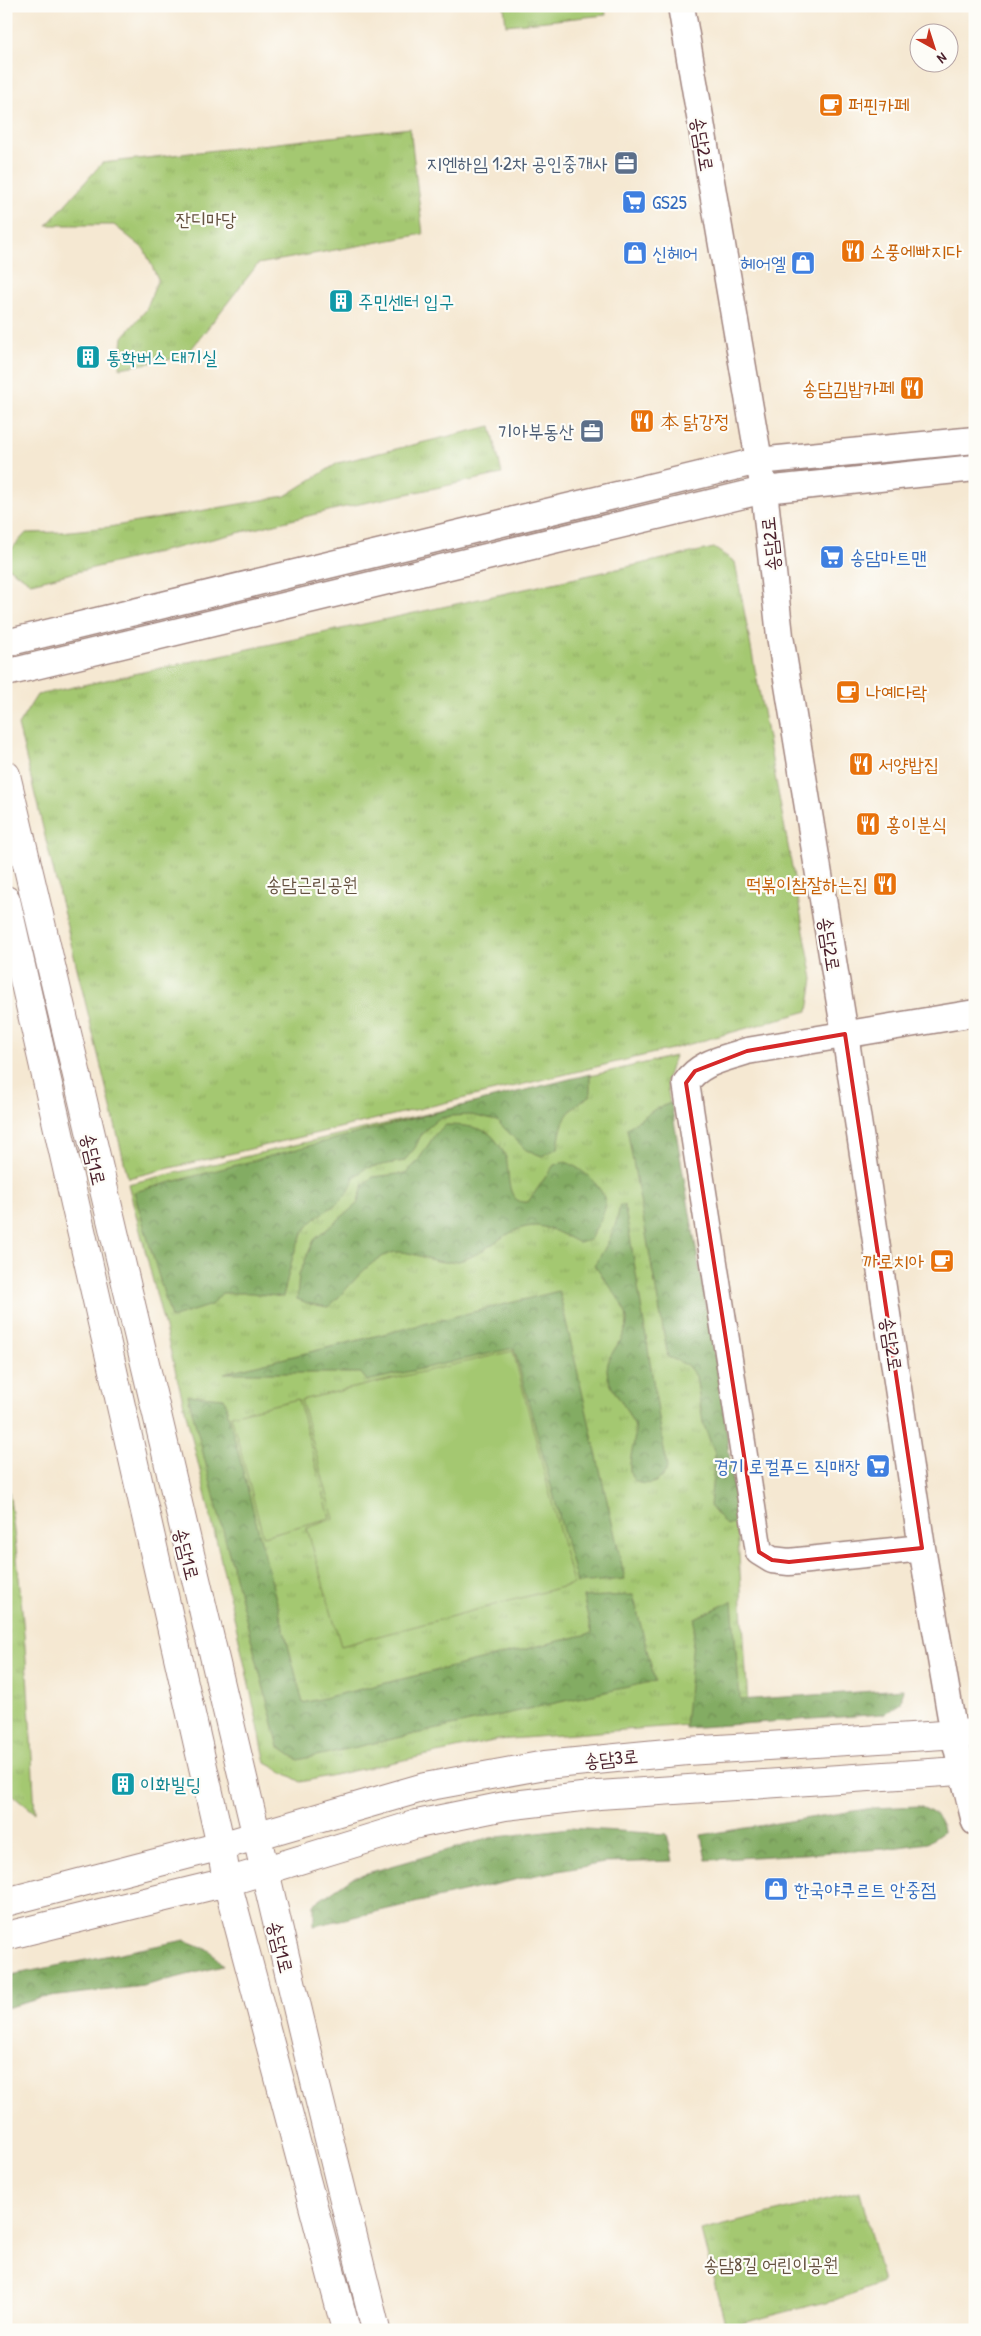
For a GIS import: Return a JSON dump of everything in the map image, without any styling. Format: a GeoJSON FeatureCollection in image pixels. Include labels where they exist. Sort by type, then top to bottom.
{"type":"FeatureCollection","features":[{"type":"Feature","properties":{"kind":"main road","name":"송담1로"},"geometry":{"type":"LineString","coordinates":[[6,775],[147,1388],[262,1870],[376,2330]]}},
{"type":"Feature","properties":{"kind":"main road","name":"송담1로"},"geometry":{"type":"LineString","coordinates":[[6,900],[221,1846],[227,1882],[346,2330]]}},
{"type":"Feature","properties":{"kind":"main road","name":"송담3로"},"geometry":{"type":"LineString","coordinates":[[6,1902],[221,1846],[425,1787],[545,1765],[687,1751],[965,1734]]}},
{"type":"Feature","properties":{"kind":"main road","name":"송담3로"},"geometry":{"type":"LineString","coordinates":[[6,1936],[227,1882],[417,1824],[505,1806],[599,1795],[968,1771]]}},
{"type":"Feature","properties":{"kind":"main road"},"geometry":{"type":"LineString","coordinates":[[227,1882],[255,1836]]}},
{"type":"Feature","properties":{"kind":"street","name":"송담2로"},"geometry":{"type":"LineString","coordinates":[[681,6],[764,490],[780,636],[845,1034],[922,1548],[965,1734],[975,1822]]}},
{"type":"Feature","properties":{"kind":"street"},"geometry":{"type":"LineString","coordinates":[[6,643],[758,461],[975,440]]}},
{"type":"Feature","properties":{"kind":"street"},"geometry":{"type":"LineString","coordinates":[[6,673],[764,490],[975,468]]}},
{"type":"Feature","properties":{"kind":"street"},"geometry":{"type":"LineString","coordinates":[[922,1548],[789,1562],[772,1560],[758,1552],[686,1083],[695,1071],[747,1051],[975,1013]]}},
{"type":"Feature","properties":{"kind":"highlighted area"},"geometry":{"type":"Polygon","coordinates":[[[845,1034],[922,1548],[789,1562],[772,1560],[759,1552],[686,1083],[695,1071],[747,1051],[845,1034]]]}},
{"type":"Feature","properties":{"kind":"green space"},"geometry":{"type":"Polygon","coordinates":[[[504,6],[605,6],[606,15],[506,25],[504,6]]]}},
{"type":"Feature","properties":{"kind":"green space","name":"잔디마당"},"geometry":{"type":"Polygon","coordinates":[[[410,128],[423,234],[258,264],[185,357],[120,368],[123,337],[146,310],[158,279],[144,249],[114,225],[47,225],[102,163],[410,128]]]}},
{"type":"Feature","properties":{"kind":"green space"},"geometry":{"type":"Polygon","coordinates":[[[491,426],[502,474],[345,507],[31,583],[6,566],[6,555],[26,533],[61,532],[109,527],[285,496],[338,463],[491,426]]]}},
{"type":"Feature","properties":{"kind":"green space","name":"송담근린공원"},"geometry":{"type":"Polygon","coordinates":[[[714,548],[735,562],[813,979],[808,1011],[676,1048],[128,1178],[18,725],[37,695],[714,548]]]}},
{"type":"Feature","properties":{"kind":"green space"},"geometry":{"type":"Polygon","coordinates":[[[675,1056],[666,1081],[724,1411],[737,1522],[748,1705],[700,1724],[498,1740],[301,1782],[266,1763],[200,1473],[128,1184],[675,1056]]]}},
{"type":"Feature","properties":{"kind":"green space"},"geometry":{"type":"Polygon","coordinates":[[[590,1074],[590,1096],[575,1106],[566,1117],[561,1130],[558,1148],[542,1156],[526,1150],[497,1121],[471,1115],[438,1119],[422,1133],[415,1148],[404,1161],[366,1168],[354,1177],[351,1187],[340,1201],[311,1222],[297,1246],[291,1262],[283,1297],[252,1293],[222,1293],[211,1305],[171,1318],[134,1192],[590,1074]]]}},
{"type":"Feature","properties":{"kind":"green space"},"geometry":{"type":"Polygon","coordinates":[[[671,1103],[724,1411],[737,1522],[726,1525],[710,1506],[715,1454],[703,1423],[696,1376],[687,1365],[668,1357],[627,1128],[655,1109],[671,1103]]]}},
{"type":"Feature","properties":{"kind":"green space"},"geometry":{"type":"Polygon","coordinates":[[[446,1125],[473,1127],[493,1137],[500,1146],[507,1161],[511,1192],[520,1201],[528,1202],[554,1165],[565,1162],[578,1168],[598,1186],[605,1200],[603,1215],[590,1240],[579,1243],[553,1230],[537,1226],[525,1227],[514,1231],[463,1260],[444,1262],[413,1254],[391,1253],[373,1263],[328,1307],[310,1304],[297,1299],[299,1274],[314,1240],[357,1204],[364,1184],[373,1177],[406,1173],[417,1162],[436,1133],[446,1125]]]}},
{"type":"Feature","properties":{"kind":"green space"},"geometry":{"type":"Polygon","coordinates":[[[620,1205],[624,1205],[629,1230],[667,1468],[661,1478],[649,1483],[640,1483],[634,1480],[631,1475],[630,1460],[635,1431],[627,1411],[612,1388],[607,1369],[608,1362],[624,1333],[627,1320],[626,1314],[623,1306],[594,1265],[611,1236],[620,1205]]]}},
{"type":"Feature","properties":{"kind":"green space"},"geometry":{"type":"Polygon","coordinates":[[[559,1291],[625,1579],[577,1583],[514,1348],[367,1381],[361,1373],[224,1373],[559,1291]]]}},
{"type":"Feature","properties":{"kind":"green space"},"geometry":{"type":"Polygon","coordinates":[[[513,1351],[573,1584],[341,1646],[307,1528],[334,1519],[301,1400],[513,1351]]]}},
{"type":"Feature","properties":{"kind":"green space"},"geometry":{"type":"Polygon","coordinates":[[[188,1395],[224,1398],[303,1703],[592,1633],[583,1597],[633,1595],[655,1681],[298,1760],[279,1747],[188,1395]]]}},
{"type":"Feature","properties":{"kind":"green space"},"geometry":{"type":"Polygon","coordinates":[[[298,1399],[330,1518],[263,1536],[231,1415],[298,1399]]]}},
{"type":"Feature","properties":{"kind":"green space"},"geometry":{"type":"Polygon","coordinates":[[[6,1470],[21,1598],[35,1813],[6,1789],[6,1470]]]}},
{"type":"Feature","properties":{"kind":"green space"},"geometry":{"type":"Polygon","coordinates":[[[732,1601],[740,1700],[903,1689],[901,1703],[883,1714],[685,1728],[695,1618],[732,1601]]]}},
{"type":"Feature","properties":{"kind":"green space"},"geometry":{"type":"Polygon","coordinates":[[[919,1806],[935,1815],[942,1827],[943,1832],[928,1843],[884,1849],[706,1860],[701,1835],[873,1808],[919,1806]]]}},
{"type":"Feature","properties":{"kind":"green space"},"geometry":{"type":"Polygon","coordinates":[[[569,1828],[667,1834],[673,1861],[604,1863],[541,1874],[314,1926],[314,1904],[353,1877],[490,1838],[569,1828]]]}},
{"type":"Feature","properties":{"kind":"green space"},"geometry":{"type":"Polygon","coordinates":[[[185,1940],[210,1950],[223,1966],[143,1986],[42,1998],[6,2008],[6,1976],[185,1940]]]}},
{"type":"Feature","properties":{"kind":"green space","name":"송담8길 어린이공원"},"geometry":{"type":"Polygon","coordinates":[[[860,2191],[883,2283],[837,2299],[734,2325],[725,2324],[701,2231],[860,2191]]]}},
{"type":"Feature","properties":{"kind":"place","name":"퍼핀카페"},"geometry":{"type":"Point","coordinates":[831,105]}},
{"type":"Feature","properties":{"kind":"place","name":"지엔하임 1·2차 공인중개사"},"geometry":{"type":"Point","coordinates":[626,163]}},
{"type":"Feature","properties":{"kind":"place","name":"GS25"},"geometry":{"type":"Point","coordinates":[634,202]}},
{"type":"Feature","properties":{"kind":"place","name":"소풍에빠지다"},"geometry":{"type":"Point","coordinates":[853,251]}},
{"type":"Feature","properties":{"kind":"place","name":"신헤어"},"geometry":{"type":"Point","coordinates":[635,253]}},
{"type":"Feature","properties":{"kind":"place","name":"헤어엘"},"geometry":{"type":"Point","coordinates":[803,263]}},
{"type":"Feature","properties":{"kind":"place","name":"주민센터 입구"},"geometry":{"type":"Point","coordinates":[341,301]}},
{"type":"Feature","properties":{"kind":"place","name":"통학버스 대기실"},"geometry":{"type":"Point","coordinates":[88,357]}},
{"type":"Feature","properties":{"kind":"place","name":"송담김밥카페"},"geometry":{"type":"Point","coordinates":[912,388]}},
{"type":"Feature","properties":{"kind":"place","name":"本 닭강정"},"geometry":{"type":"Point","coordinates":[642,421]}},
{"type":"Feature","properties":{"kind":"place","name":"기아부동산"},"geometry":{"type":"Point","coordinates":[592,431]}},
{"type":"Feature","properties":{"kind":"place","name":"송담마트맨"},"geometry":{"type":"Point","coordinates":[832,557]}},
{"type":"Feature","properties":{"kind":"place","name":"나예다락"},"geometry":{"type":"Point","coordinates":[848,692]}},
{"type":"Feature","properties":{"kind":"place","name":"서양밥집"},"geometry":{"type":"Point","coordinates":[861,764]}},
{"type":"Feature","properties":{"kind":"place","name":"홍이분식"},"geometry":{"type":"Point","coordinates":[868,824]}},
{"type":"Feature","properties":{"kind":"place","name":"떡볶이참잘하는집"},"geometry":{"type":"Point","coordinates":[885,884]}},
{"type":"Feature","properties":{"kind":"place","name":"까로치아"},"geometry":{"type":"Point","coordinates":[942,1261]}},
{"type":"Feature","properties":{"kind":"place","name":"경기 로컬푸드 직매장"},"geometry":{"type":"Point","coordinates":[878,1466]}},
{"type":"Feature","properties":{"kind":"place","name":"이화빌딩"},"geometry":{"type":"Point","coordinates":[123,1784]}},
{"type":"Feature","properties":{"kind":"place","name":"한국야쿠르트 안중점"},"geometry":{"type":"Point","coordinates":[776,1889]}}]}
